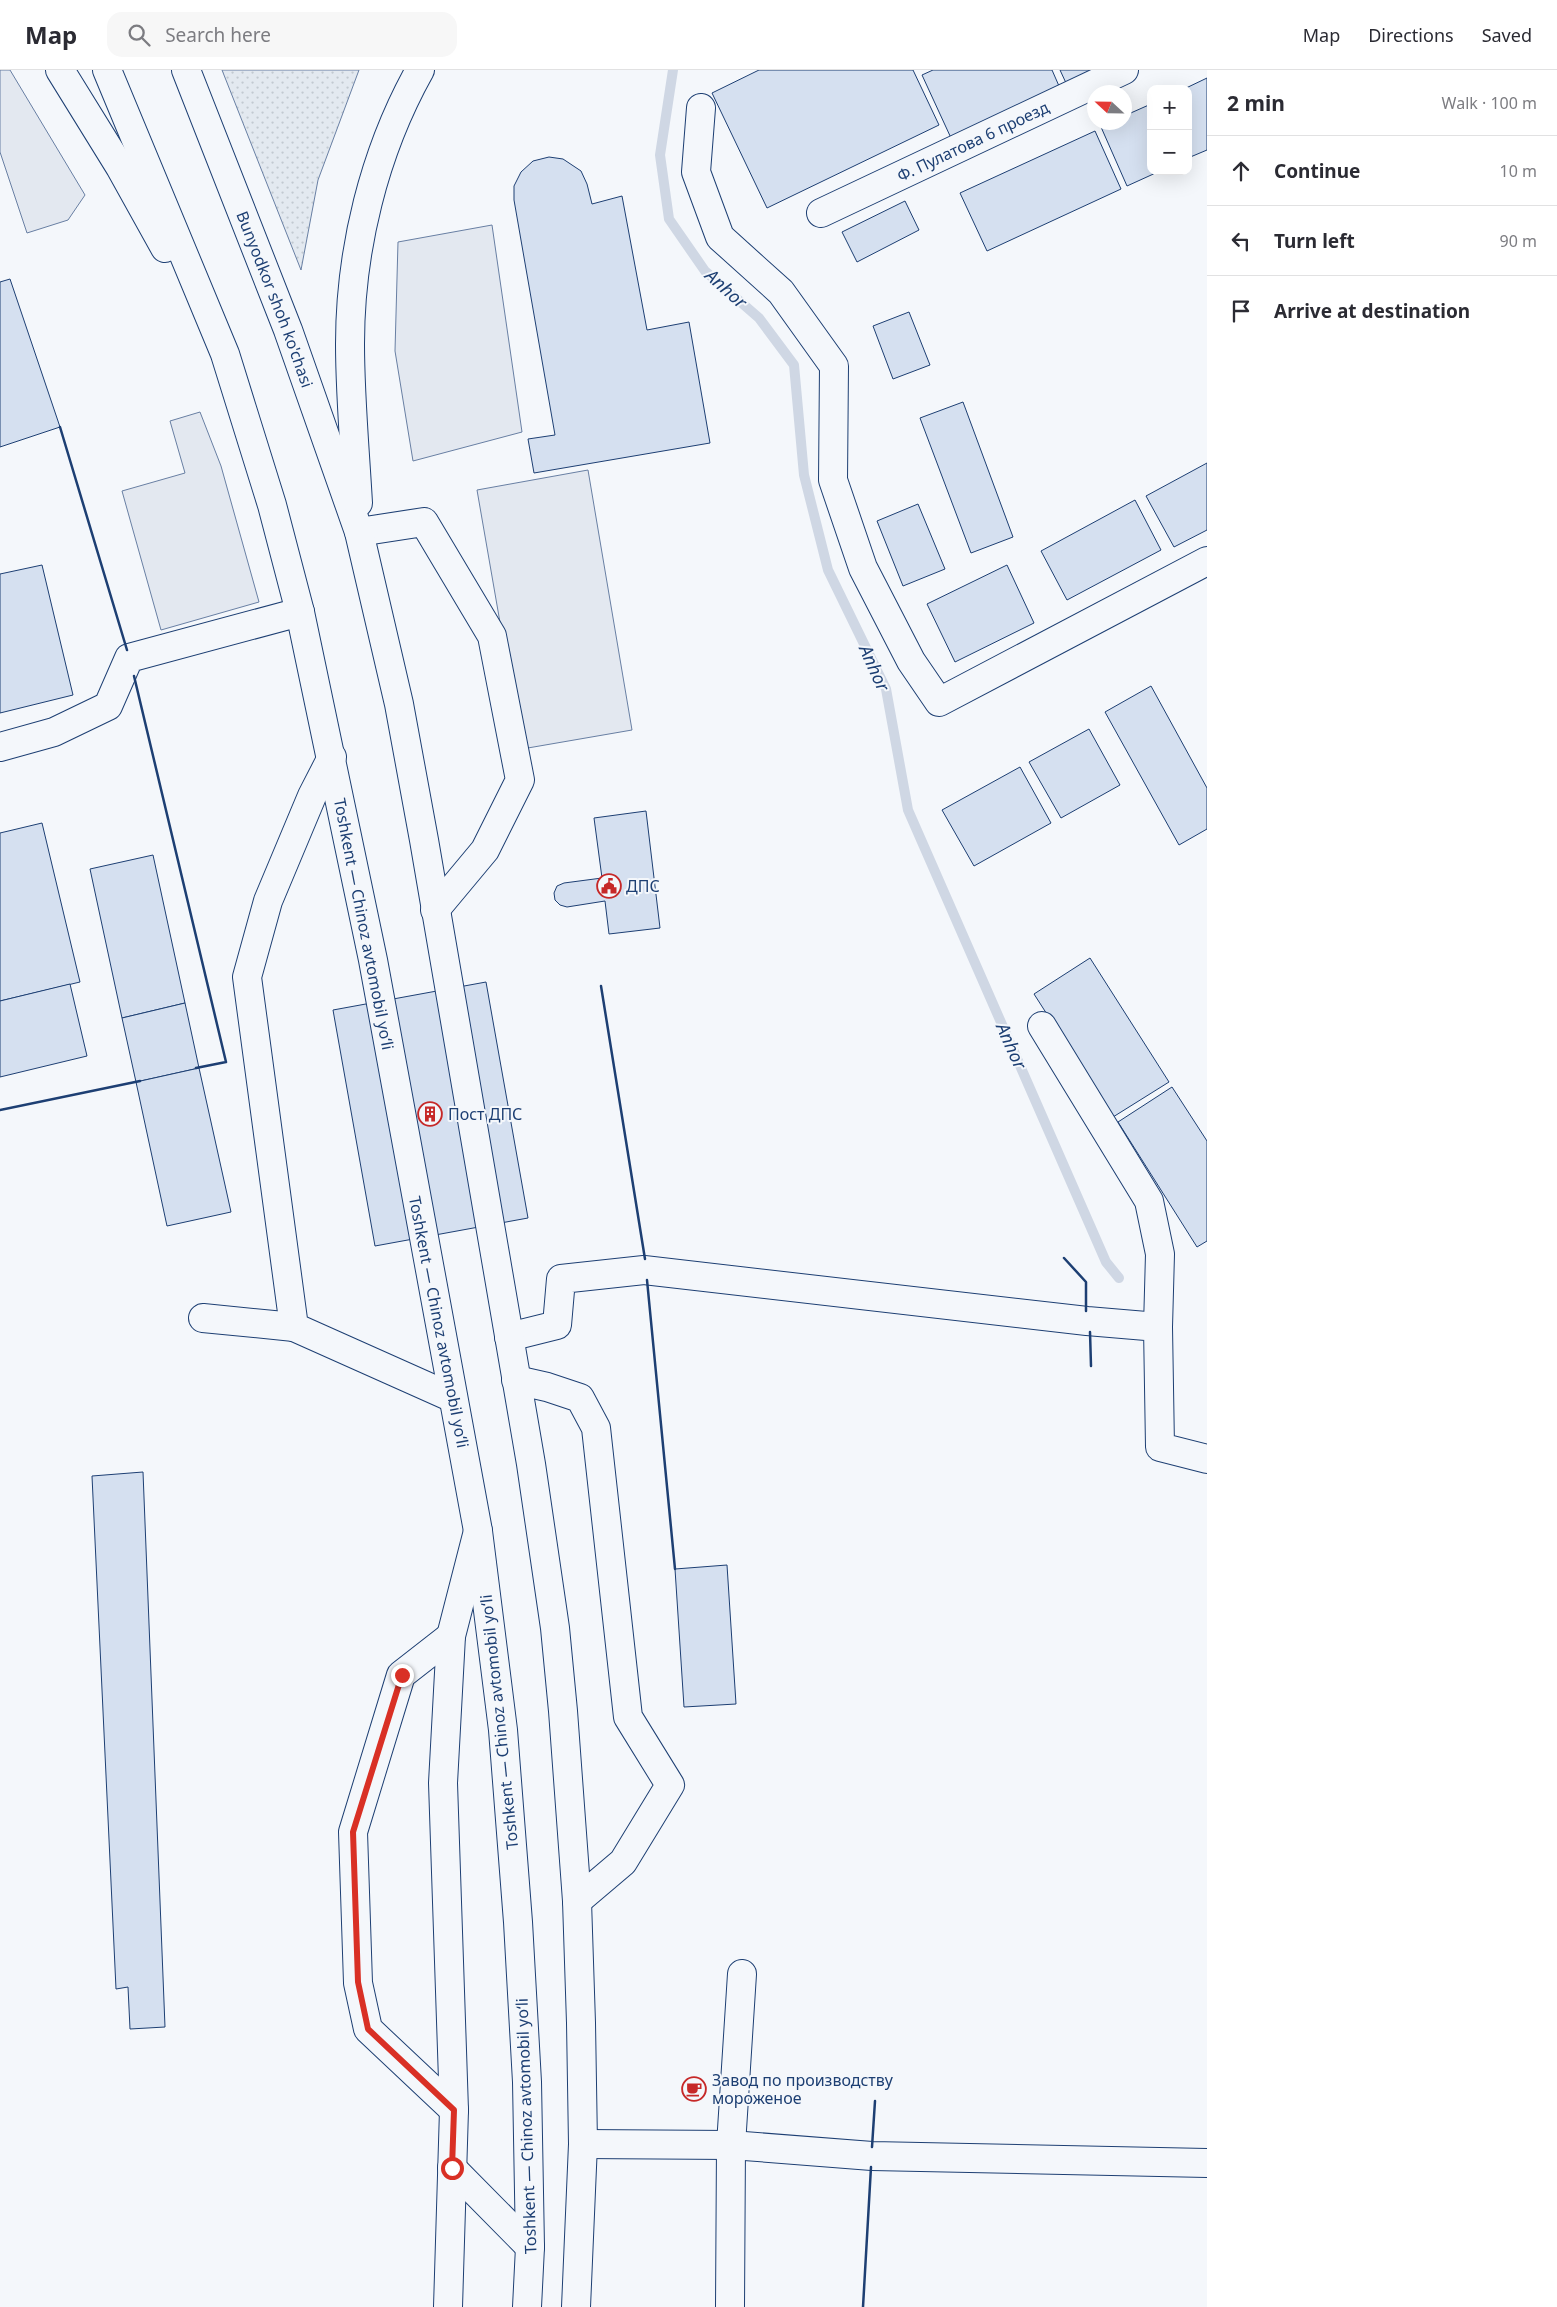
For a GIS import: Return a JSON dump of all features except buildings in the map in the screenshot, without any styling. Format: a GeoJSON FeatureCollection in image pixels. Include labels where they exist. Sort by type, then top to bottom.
{"type":"FeatureCollection","features":[{"type":"Feature","properties":{"kind":"main road"},"geometry":{"type":"LineString","coordinates":[[60,70],[120,168],[225,354]]}},
{"type":"Feature","properties":{"kind":"main road"},"geometry":{"type":"LineString","coordinates":[[108,70],[225,354]]}},
{"type":"Feature","properties":{"kind":"main road","name":"Bunyodkor shoh ko'chasi"},"geometry":{"type":"LineString","coordinates":[[186,70],[288,330],[359,532]]}},
{"type":"Feature","properties":{"kind":"main road"},"geometry":{"type":"LineString","coordinates":[[420,70],[410,86],[371,189],[352,293],[350,344],[359,532],[399,704],[509,1337],[555,1628],[577,1901],[581,2023],[583,2144],[576,2307]]}},
{"type":"Feature","properties":{"kind":"main road","name":"Ф. Пулатова 6 проезд"},"geometry":{"type":"LineString","coordinates":[[821,213],[1124,70]]}},
{"type":"Feature","properties":{"kind":"main road"},"geometry":{"type":"LineString","coordinates":[[701,108],[696,172],[720,237],[781,292],[834,366],[833,480],[863,568],[911,661],[939,702],[1207,561]]}},
{"type":"Feature","properties":{"kind":"main road","name":"Toshkent — Chinoz avtomobil yoʻli"},"geometry":{"type":"LineString","coordinates":[[225,354],[272,505],[300,612],[332,757],[373,960],[478,1532],[503,1730],[518,1922],[528,2082],[530,2247],[527,2307]]}},
{"type":"Feature","properties":{"kind":"main road"},"geometry":{"type":"LineString","coordinates":[[359,532],[424,522],[492,636],[520,780],[485,850],[435,910]]}},
{"type":"Feature","properties":{"kind":"main road"},"geometry":{"type":"LineString","coordinates":[[0,747],[54,732],[108,706],[129,658],[300,612]]}},
{"type":"Feature","properties":{"kind":"main road"},"geometry":{"type":"LineString","coordinates":[[294,1327],[247,977],[268,901],[312,796],[332,757]]}},
{"type":"Feature","properties":{"kind":"main road"},"geometry":{"type":"LineString","coordinates":[[1042,1026],[1149,1201],[1160,1254],[1158,1326],[1160,1447],[1207,1459]]}},
{"type":"Feature","properties":{"kind":"main road"},"geometry":{"type":"LineString","coordinates":[[509,1337],[557,1325],[561,1280],[644,1270],[1087,1321],[1158,1326]]}},
{"type":"Feature","properties":{"kind":"main road"},"geometry":{"type":"LineString","coordinates":[[203,1318],[294,1327],[453,1398]]}},
{"type":"Feature","properties":{"kind":"main road"},"geometry":{"type":"LineString","coordinates":[[516,1380],[547,1387],[580,1398],[596,1428],[628,1717],[670,1785],[623,1862],[577,1901]]}},
{"type":"Feature","properties":{"kind":"main road"},"geometry":{"type":"LineString","coordinates":[[448,2307],[454,2110],[443,1783],[452,1636],[478,1532]]}},
{"type":"Feature","properties":{"kind":"main road"},"geometry":{"type":"LineString","coordinates":[[452,1636],[402,1675],[353,1832],[358,1982],[368,2029],[454,2110]]}},
{"type":"Feature","properties":{"kind":"main road"},"geometry":{"type":"LineString","coordinates":[[730,2307],[731,2145],[742,1974]]}},
{"type":"Feature","properties":{"kind":"main road"},"geometry":{"type":"LineString","coordinates":[[583,2144],[731,2145],[872,2156],[1207,2163]]}},
{"type":"Feature","properties":{"kind":"main road"},"geometry":{"type":"LineString","coordinates":[[452,2168],[530,2247]]}},
{"type":"Feature","properties":{"kind":"shaded area"},"geometry":{"type":"Polygon","coordinates":[[[0,70],[10,70],[85,195],[68,220],[27,233],[0,152],[0,70]]]}},
{"type":"Feature","properties":{"kind":"shaded area"},"geometry":{"type":"Polygon","coordinates":[[[222,70],[359,70],[318,180],[301,270],[222,70]]]}},
{"type":"Feature","properties":{"kind":"shaded area"},"geometry":{"type":"Polygon","coordinates":[[[492,225],[522,432],[413,461],[395,351],[398,242],[492,225]]]}},
{"type":"Feature","properties":{"kind":"shaded area"},"geometry":{"type":"Polygon","coordinates":[[[200,412],[221,466],[259,602],[161,630],[122,491],[185,473],[170,421],[200,412]]]}},
{"type":"Feature","properties":{"kind":"shaded area"},"geometry":{"type":"Polygon","coordinates":[[[588,470],[632,730],[522,749],[477,490],[588,470]]]}},
{"type":"Feature","properties":{"kind":"waterway","name":"Anhor"},"geometry":{"type":"LineString","coordinates":[[673,70],[660,155],[669,219],[705,271],[759,318],[794,365],[804,475],[828,570],[886,689],[908,810],[1106,1262],[1119,1278]]}},
{"type":"Feature","properties":{"kind":"wall"},"geometry":{"type":"LineString","coordinates":[[60,427],[127,650]]}},
{"type":"Feature","properties":{"kind":"wall"},"geometry":{"type":"LineString","coordinates":[[134,676],[226,1062],[196,1068]]}},
{"type":"Feature","properties":{"kind":"wall"},"geometry":{"type":"LineString","coordinates":[[601,986],[645,1259]]}},
{"type":"Feature","properties":{"kind":"wall"},"geometry":{"type":"LineString","coordinates":[[0,1110],[140,1081]]}},
{"type":"Feature","properties":{"kind":"wall"},"geometry":{"type":"LineString","coordinates":[[1064,1258],[1086,1282],[1086,1311]]}},
{"type":"Feature","properties":{"kind":"wall"},"geometry":{"type":"LineString","coordinates":[[647,1280],[675,1569]]}},
{"type":"Feature","properties":{"kind":"wall"},"geometry":{"type":"LineString","coordinates":[[1090,1332],[1091,1366]]}},
{"type":"Feature","properties":{"kind":"wall"},"geometry":{"type":"LineString","coordinates":[[872,2147],[875,2101]]}},
{"type":"Feature","properties":{"kind":"wall"},"geometry":{"type":"LineString","coordinates":[[863,2307],[871,2167]]}},
{"type":"Feature","properties":{"kind":"place","name":"ДПС"},"geometry":{"type":"Point","coordinates":[609,886]}},
{"type":"Feature","properties":{"kind":"place","name":"Пост ДПС"},"geometry":{"type":"Point","coordinates":[430,1114]}},
{"type":"Feature","properties":{"kind":"place","name":"Завод по производству мороженое"},"geometry":{"type":"Point","coordinates":[694,2089]}},
{"type":"Feature","properties":{"kind":"route"},"geometry":{"type":"LineString","coordinates":[[402,1675],[353,1832],[358,1982],[368,2029],[454,2110],[452,2168]]}}]}
